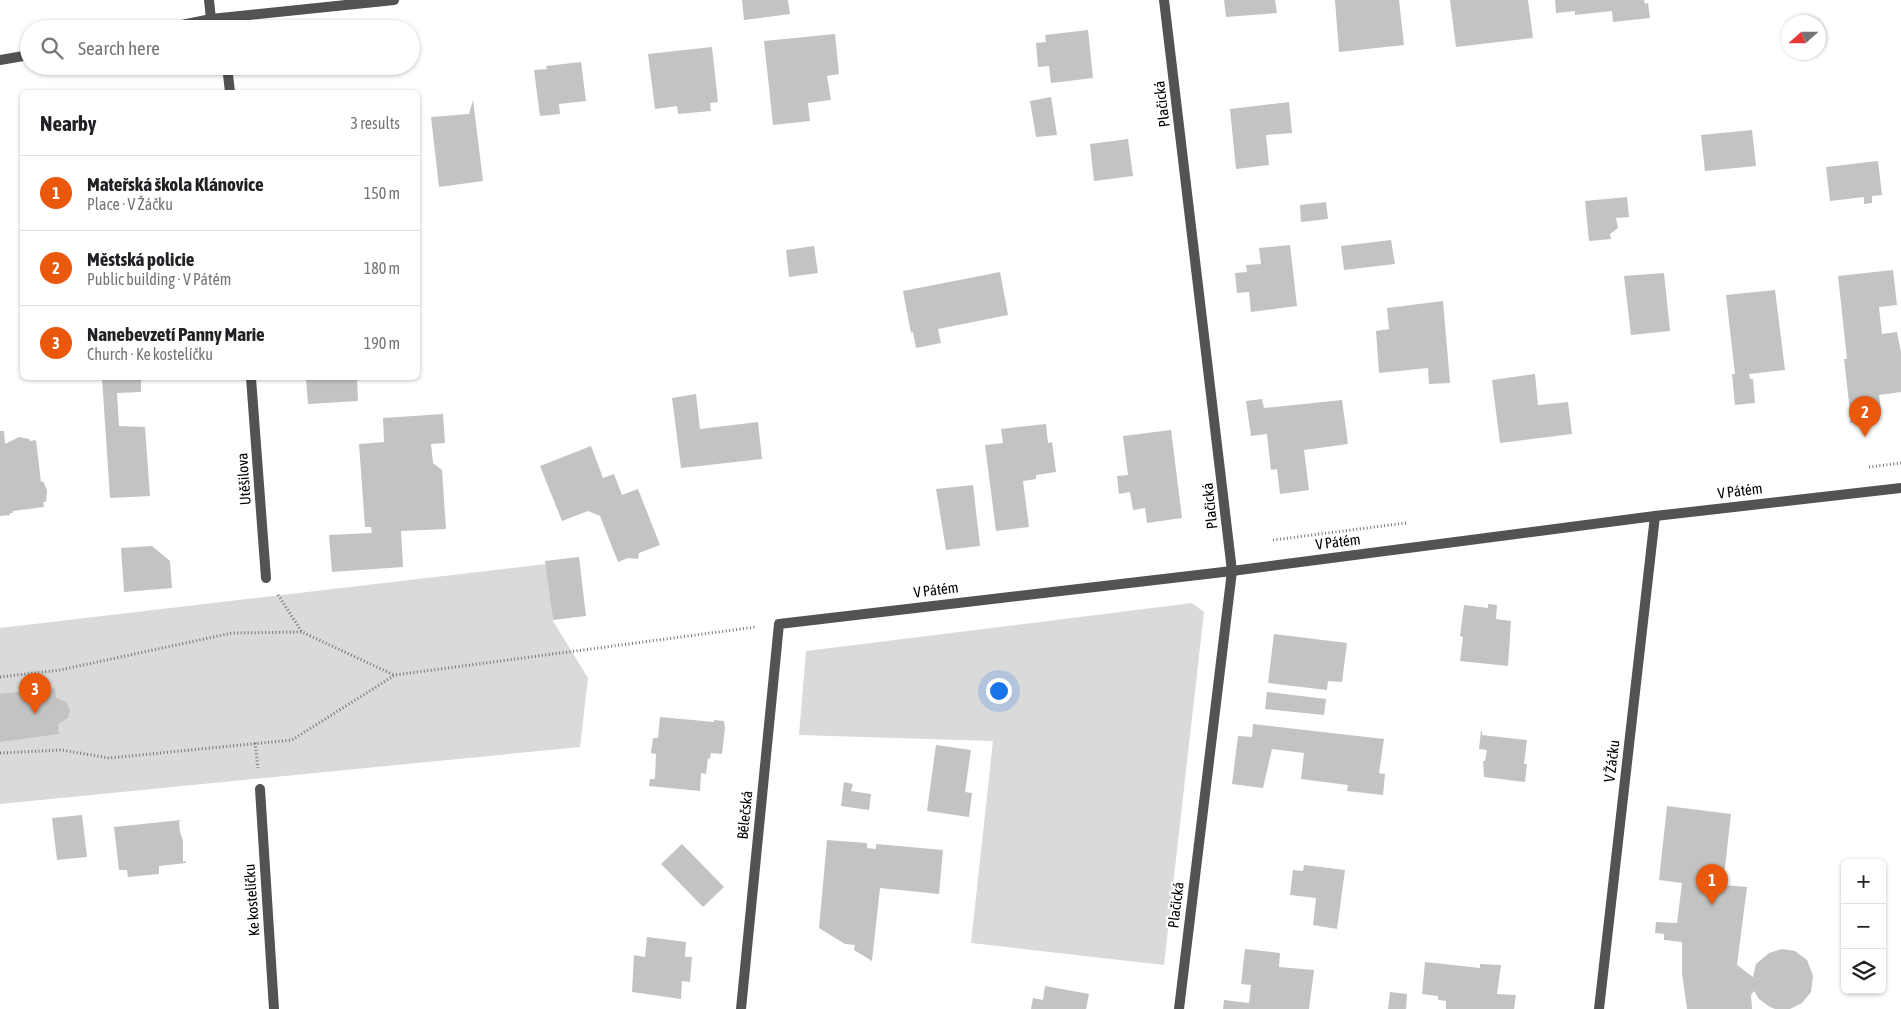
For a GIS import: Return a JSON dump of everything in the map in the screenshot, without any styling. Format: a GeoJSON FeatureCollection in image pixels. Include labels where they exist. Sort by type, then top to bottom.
{"type":"FeatureCollection","features":[{"type":"Feature","properties":{"kind":"street"},"geometry":{"type":"LineString","coordinates":[[209,0],[212,20]]}},
{"type":"Feature","properties":{"kind":"street"},"geometry":{"type":"LineString","coordinates":[[242,20],[394,0]]}},
{"type":"Feature","properties":{"kind":"street","name":"Plačická"},"geometry":{"type":"LineString","coordinates":[[1164,0],[1232,571],[1179,1009]]}},
{"type":"Feature","properties":{"kind":"street"},"geometry":{"type":"LineString","coordinates":[[0,60],[20,57]]}},
{"type":"Feature","properties":{"kind":"street"},"geometry":{"type":"LineString","coordinates":[[228,75],[230,90]]}},
{"type":"Feature","properties":{"kind":"street","name":"Utěšilova"},"geometry":{"type":"LineString","coordinates":[[251,380],[266,578]]}},
{"type":"Feature","properties":{"kind":"street","name":"V Pátém"},"geometry":{"type":"LineString","coordinates":[[779,624],[1232,571],[1655,516],[1901,488]]}},
{"type":"Feature","properties":{"kind":"street","name":"V Žáčku"},"geometry":{"type":"LineString","coordinates":[[1598,1009],[1655,516]]}},
{"type":"Feature","properties":{"kind":"street","name":"Bělečská"},"geometry":{"type":"LineString","coordinates":[[741,1009],[779,624]]}},
{"type":"Feature","properties":{"kind":"street","name":"Ke kostelíčku"},"geometry":{"type":"LineString","coordinates":[[260,789],[274,1009]]}},
{"type":"Feature","properties":{"kind":"path"},"geometry":{"type":"LineString","coordinates":[[266,578],[302,632]]}},
{"type":"Feature","properties":{"kind":"path"},"geometry":{"type":"LineString","coordinates":[[0,753],[62,750],[109,758],[292,740],[395,675],[779,624]]}},
{"type":"Feature","properties":{"kind":"path"},"geometry":{"type":"LineString","coordinates":[[0,677],[60,670],[232,633],[302,632],[395,675]]}},
{"type":"Feature","properties":{"kind":"shaded area"},"geometry":{"type":"Polygon","coordinates":[[[546,564],[553,621],[588,678],[580,747],[0,804],[0,628],[546,564]]]}},
{"type":"Feature","properties":{"kind":"shaded area"},"geometry":{"type":"Polygon","coordinates":[[[1192,603],[1204,612],[1164,965],[971,943],[993,741],[799,735],[806,651],[1192,603]]]}},
{"type":"Feature","properties":{"kind":"building"},"geometry":{"type":"Polygon","coordinates":[[[742,0],[788,0],[790,14],[744,20],[742,0]]]}},
{"type":"Feature","properties":{"kind":"building"},"geometry":{"type":"Polygon","coordinates":[[[1224,0],[1275,0],[1277,13],[1226,17],[1224,0]]]}},
{"type":"Feature","properties":{"kind":"building"},"geometry":{"type":"Polygon","coordinates":[[[1335,0],[1399,0],[1404,45],[1339,52],[1335,0]]]}},
{"type":"Feature","properties":{"kind":"building"},"geometry":{"type":"Polygon","coordinates":[[[1450,0],[1528,0],[1533,38],[1456,47],[1450,0]]]}},
{"type":"Feature","properties":{"kind":"building"},"geometry":{"type":"Polygon","coordinates":[[[1555,0],[1644,0],[1645,4],[1648,3],[1650,18],[1613,22],[1612,11],[1575,15],[1575,11],[1556,13],[1555,0]]]}},
{"type":"Feature","properties":{"kind":"building"},"geometry":{"type":"Polygon","coordinates":[[[1088,30],[1093,78],[1051,83],[1049,66],[1038,67],[1036,43],[1046,42],[1045,35],[1088,30]]]}},
{"type":"Feature","properties":{"kind":"building"},"geometry":{"type":"Polygon","coordinates":[[[835,34],[839,74],[827,76],[831,100],[808,103],[810,121],[773,125],[764,41],[835,34]]]}},
{"type":"Feature","properties":{"kind":"building"},"geometry":{"type":"Polygon","coordinates":[[[712,47],[718,102],[710,103],[711,111],[678,114],[677,106],[655,109],[648,54],[712,47]]]}},
{"type":"Feature","properties":{"kind":"building"},"geometry":{"type":"Polygon","coordinates":[[[581,62],[586,101],[559,104],[560,114],[540,116],[534,70],[547,69],[546,66],[581,62]]]}},
{"type":"Feature","properties":{"kind":"building"},"geometry":{"type":"Polygon","coordinates":[[[1051,97],[1057,135],[1036,137],[1030,101],[1051,97]]]}},
{"type":"Feature","properties":{"kind":"building"},"geometry":{"type":"Polygon","coordinates":[[[473,100],[483,181],[439,187],[431,117],[469,114],[473,100]]]}},
{"type":"Feature","properties":{"kind":"building"},"geometry":{"type":"Polygon","coordinates":[[[1289,102],[1292,133],[1266,135],[1269,165],[1236,169],[1230,109],[1289,102]]]}},
{"type":"Feature","properties":{"kind":"building"},"geometry":{"type":"Polygon","coordinates":[[[1752,130],[1756,166],[1705,171],[1701,135],[1752,130]]]}},
{"type":"Feature","properties":{"kind":"building"},"geometry":{"type":"Polygon","coordinates":[[[1128,139],[1133,176],[1094,181],[1090,144],[1128,139]]]}},
{"type":"Feature","properties":{"kind":"building"},"geometry":{"type":"Polygon","coordinates":[[[1878,161],[1882,195],[1872,196],[1872,203],[1864,204],[1864,197],[1830,201],[1826,167],[1878,161]]]}},
{"type":"Feature","properties":{"kind":"building"},"geometry":{"type":"Polygon","coordinates":[[[1627,197],[1629,217],[1616,218],[1618,228],[1610,234],[1611,239],[1589,241],[1585,201],[1627,197]]]}},
{"type":"Feature","properties":{"kind":"building"},"geometry":{"type":"Polygon","coordinates":[[[1326,202],[1328,219],[1301,222],[1300,205],[1326,202]]]}},
{"type":"Feature","properties":{"kind":"building"},"geometry":{"type":"Polygon","coordinates":[[[1391,240],[1395,264],[1344,270],[1341,246],[1391,240]]]}},
{"type":"Feature","properties":{"kind":"building"},"geometry":{"type":"Polygon","coordinates":[[[1290,245],[1297,306],[1251,312],[1249,292],[1237,293],[1235,273],[1247,272],[1246,265],[1261,264],[1259,248],[1290,245]]]}},
{"type":"Feature","properties":{"kind":"building"},"geometry":{"type":"Polygon","coordinates":[[[814,246],[818,273],[789,277],[786,250],[814,246]]]}},
{"type":"Feature","properties":{"kind":"building"},"geometry":{"type":"Polygon","coordinates":[[[1893,270],[1897,305],[1879,307],[1882,334],[1897,332],[1901,352],[1901,392],[1879,395],[1881,411],[1870,412],[1871,421],[1850,423],[1844,359],[1847,359],[1838,276],[1893,270]]]}},
{"type":"Feature","properties":{"kind":"building"},"geometry":{"type":"Polygon","coordinates":[[[1000,272],[1008,315],[938,329],[941,343],[916,348],[913,332],[911,333],[903,291],[1000,272]]]}},
{"type":"Feature","properties":{"kind":"building"},"geometry":{"type":"Polygon","coordinates":[[[1664,273],[1670,331],[1631,335],[1624,276],[1664,273]]]}},
{"type":"Feature","properties":{"kind":"building"},"geometry":{"type":"Polygon","coordinates":[[[1775,290],[1785,370],[1749,374],[1750,379],[1753,379],[1755,403],[1735,405],[1732,374],[1735,374],[1726,295],[1775,290]]]}},
{"type":"Feature","properties":{"kind":"building"},"geometry":{"type":"Polygon","coordinates":[[[1443,301],[1450,383],[1429,384],[1428,368],[1379,373],[1376,331],[1389,329],[1387,308],[1443,301]]]}},
{"type":"Feature","properties":{"kind":"building"},"geometry":{"type":"Polygon","coordinates":[[[1535,374],[1538,405],[1568,402],[1572,434],[1500,443],[1492,380],[1535,374]]]}},
{"type":"Feature","properties":{"kind":"building"},"geometry":{"type":"Polygon","coordinates":[[[102,380],[141,380],[141,392],[117,393],[119,426],[145,427],[150,496],[110,498],[102,380]]]}},
{"type":"Feature","properties":{"kind":"building"},"geometry":{"type":"Polygon","coordinates":[[[306,380],[357,380],[358,401],[308,404],[306,380]]]}},
{"type":"Feature","properties":{"kind":"building"},"geometry":{"type":"Polygon","coordinates":[[[696,394],[700,429],[758,422],[762,459],[681,468],[672,398],[696,394]]]}},
{"type":"Feature","properties":{"kind":"building"},"geometry":{"type":"Polygon","coordinates":[[[1262,399],[1264,408],[1342,400],[1348,444],[1304,450],[1309,490],[1280,494],[1277,469],[1271,470],[1267,434],[1251,436],[1246,401],[1262,399]]]}},
{"type":"Feature","properties":{"kind":"building"},"geometry":{"type":"Polygon","coordinates":[[[443,414],[445,443],[431,444],[433,463],[442,470],[446,529],[401,531],[403,567],[332,572],[329,535],[372,533],[371,527],[365,527],[359,444],[384,442],[383,418],[443,414]]]}},
{"type":"Feature","properties":{"kind":"building"},"geometry":{"type":"Polygon","coordinates":[[[1046,424],[1048,443],[1052,442],[1056,472],[1036,475],[1036,479],[1023,481],[1029,527],[996,531],[985,445],[1003,443],[1001,429],[1046,424]]]}},
{"type":"Feature","properties":{"kind":"building"},"geometry":{"type":"Polygon","coordinates":[[[1171,430],[1182,518],[1147,523],[1145,508],[1133,510],[1130,492],[1119,494],[1117,476],[1128,475],[1123,436],[1171,430]]]}},
{"type":"Feature","properties":{"kind":"building"},"geometry":{"type":"Polygon","coordinates":[[[0,431],[4,431],[5,444],[19,437],[29,439],[30,441],[36,440],[41,482],[43,481],[47,490],[46,502],[43,502],[44,507],[13,511],[10,515],[0,516],[0,431]]]}},
{"type":"Feature","properties":{"kind":"building"},"geometry":{"type":"Polygon","coordinates":[[[591,446],[603,478],[614,474],[622,495],[638,489],[660,545],[639,553],[638,559],[628,558],[618,562],[600,516],[588,511],[562,521],[540,466],[591,446]]]}},
{"type":"Feature","properties":{"kind":"building"},"geometry":{"type":"Polygon","coordinates":[[[973,485],[980,546],[946,550],[936,489],[973,485]]]}},
{"type":"Feature","properties":{"kind":"building"},"geometry":{"type":"Polygon","coordinates":[[[152,546],[170,561],[172,588],[124,592],[121,548],[152,546]]]}},
{"type":"Feature","properties":{"kind":"building"},"geometry":{"type":"Polygon","coordinates":[[[579,557],[586,616],[553,620],[545,561],[579,557]]]}},
{"type":"Feature","properties":{"kind":"building"},"geometry":{"type":"Polygon","coordinates":[[[1488,604],[1497,605],[1496,619],[1511,621],[1508,666],[1460,661],[1463,637],[1460,636],[1464,605],[1488,608],[1488,604]]]}},
{"type":"Feature","properties":{"kind":"building"},"geometry":{"type":"Polygon","coordinates":[[[1274,634],[1347,643],[1342,682],[1328,681],[1327,690],[1268,683],[1274,634]]]}},
{"type":"Feature","properties":{"kind":"building"},"geometry":{"type":"Polygon","coordinates":[[[55,688],[56,698],[66,702],[70,710],[68,718],[58,724],[59,734],[0,742],[0,694],[55,688]]]}},
{"type":"Feature","properties":{"kind":"building"},"geometry":{"type":"Polygon","coordinates":[[[1267,692],[1326,699],[1324,715],[1265,709],[1267,692]]]}},
{"type":"Feature","properties":{"kind":"building"},"geometry":{"type":"Polygon","coordinates":[[[660,717],[714,722],[714,720],[724,721],[722,754],[711,753],[710,759],[708,758],[706,774],[701,773],[700,791],[649,786],[650,779],[655,779],[656,754],[651,753],[653,738],[658,738],[660,717]]]}},
{"type":"Feature","properties":{"kind":"building"},"geometry":{"type":"Polygon","coordinates":[[[1253,724],[1384,739],[1379,773],[1385,774],[1383,795],[1347,791],[1348,785],[1301,779],[1304,753],[1272,749],[1263,788],[1232,784],[1238,736],[1252,737],[1253,724]]]}},
{"type":"Feature","properties":{"kind":"building"},"geometry":{"type":"Polygon","coordinates":[[[1481,731],[1482,735],[1527,740],[1524,764],[1527,764],[1525,782],[1484,777],[1483,761],[1485,761],[1487,750],[1479,749],[1481,731]]]}},
{"type":"Feature","properties":{"kind":"building"},"geometry":{"type":"Polygon","coordinates":[[[936,745],[971,750],[965,792],[972,793],[969,817],[927,811],[936,745]]]}},
{"type":"Feature","properties":{"kind":"building"},"geometry":{"type":"Polygon","coordinates":[[[844,782],[853,784],[851,791],[871,794],[869,810],[841,806],[844,782]]]}},
{"type":"Feature","properties":{"kind":"building"},"geometry":{"type":"Polygon","coordinates":[[[1667,806],[1731,814],[1723,885],[1747,887],[1737,965],[1753,977],[1756,964],[1769,953],[1782,949],[1795,951],[1807,960],[1813,976],[1811,992],[1802,1003],[1790,1009],[1775,1009],[1759,999],[1754,991],[1751,995],[1752,1009],[1687,1009],[1682,973],[1682,942],[1664,940],[1664,934],[1655,933],[1656,922],[1677,923],[1682,883],[1659,880],[1667,806]]]}},
{"type":"Feature","properties":{"kind":"building"},"geometry":{"type":"Polygon","coordinates":[[[82,815],[87,857],[57,860],[52,818],[82,815]]]}},
{"type":"Feature","properties":{"kind":"building"},"geometry":{"type":"Polygon","coordinates":[[[181,820],[179,822],[183,841],[183,862],[186,861],[186,863],[159,866],[159,874],[128,877],[127,870],[119,870],[114,827],[181,820]]]}},
{"type":"Feature","properties":{"kind":"building"},"geometry":{"type":"Polygon","coordinates":[[[827,840],[867,843],[867,848],[876,849],[876,844],[943,850],[939,894],[880,888],[872,961],[854,950],[855,945],[845,944],[819,928],[827,840]]]}},
{"type":"Feature","properties":{"kind":"building"},"geometry":{"type":"Polygon","coordinates":[[[682,844],[724,887],[703,907],[661,864],[682,844]]]}},
{"type":"Feature","properties":{"kind":"building"},"geometry":{"type":"Polygon","coordinates":[[[1304,865],[1345,870],[1337,929],[1313,925],[1316,898],[1290,895],[1293,870],[1303,871],[1304,865]]]}},
{"type":"Feature","properties":{"kind":"building"},"geometry":{"type":"Polygon","coordinates":[[[647,937],[686,942],[685,957],[692,957],[690,982],[682,981],[681,999],[632,992],[634,955],[645,957],[647,937]]]}},
{"type":"Feature","properties":{"kind":"building"},"geometry":{"type":"Polygon","coordinates":[[[1245,949],[1280,953],[1279,967],[1314,970],[1309,1009],[1223,1009],[1224,1000],[1249,1003],[1251,985],[1241,984],[1245,949]]]}},
{"type":"Feature","properties":{"kind":"building"},"geometry":{"type":"Polygon","coordinates":[[[1425,962],[1480,968],[1480,964],[1501,965],[1497,994],[1516,995],[1514,1009],[1446,1009],[1446,1001],[1438,1000],[1438,996],[1422,994],[1425,962]]]}},
{"type":"Feature","properties":{"kind":"building"},"geometry":{"type":"Polygon","coordinates":[[[1045,986],[1089,994],[1086,1009],[1031,1009],[1033,998],[1043,1000],[1045,986]]]}},
{"type":"Feature","properties":{"kind":"building"},"geometry":{"type":"Polygon","coordinates":[[[1390,992],[1407,994],[1406,1009],[1388,1009],[1390,992]]]}},
{"type":"Feature","properties":{"kind":"place","name":"Městská policie"},"geometry":{"type":"Point","coordinates":[1865,437]}},
{"type":"Feature","properties":{"kind":"place","name":"Nanebevzetí Panny Marie"},"geometry":{"type":"Point","coordinates":[35,714]}},
{"type":"Feature","properties":{"kind":"place","name":"Mateřská škola Klánovice"},"geometry":{"type":"Point","coordinates":[1712,905]}}]}
